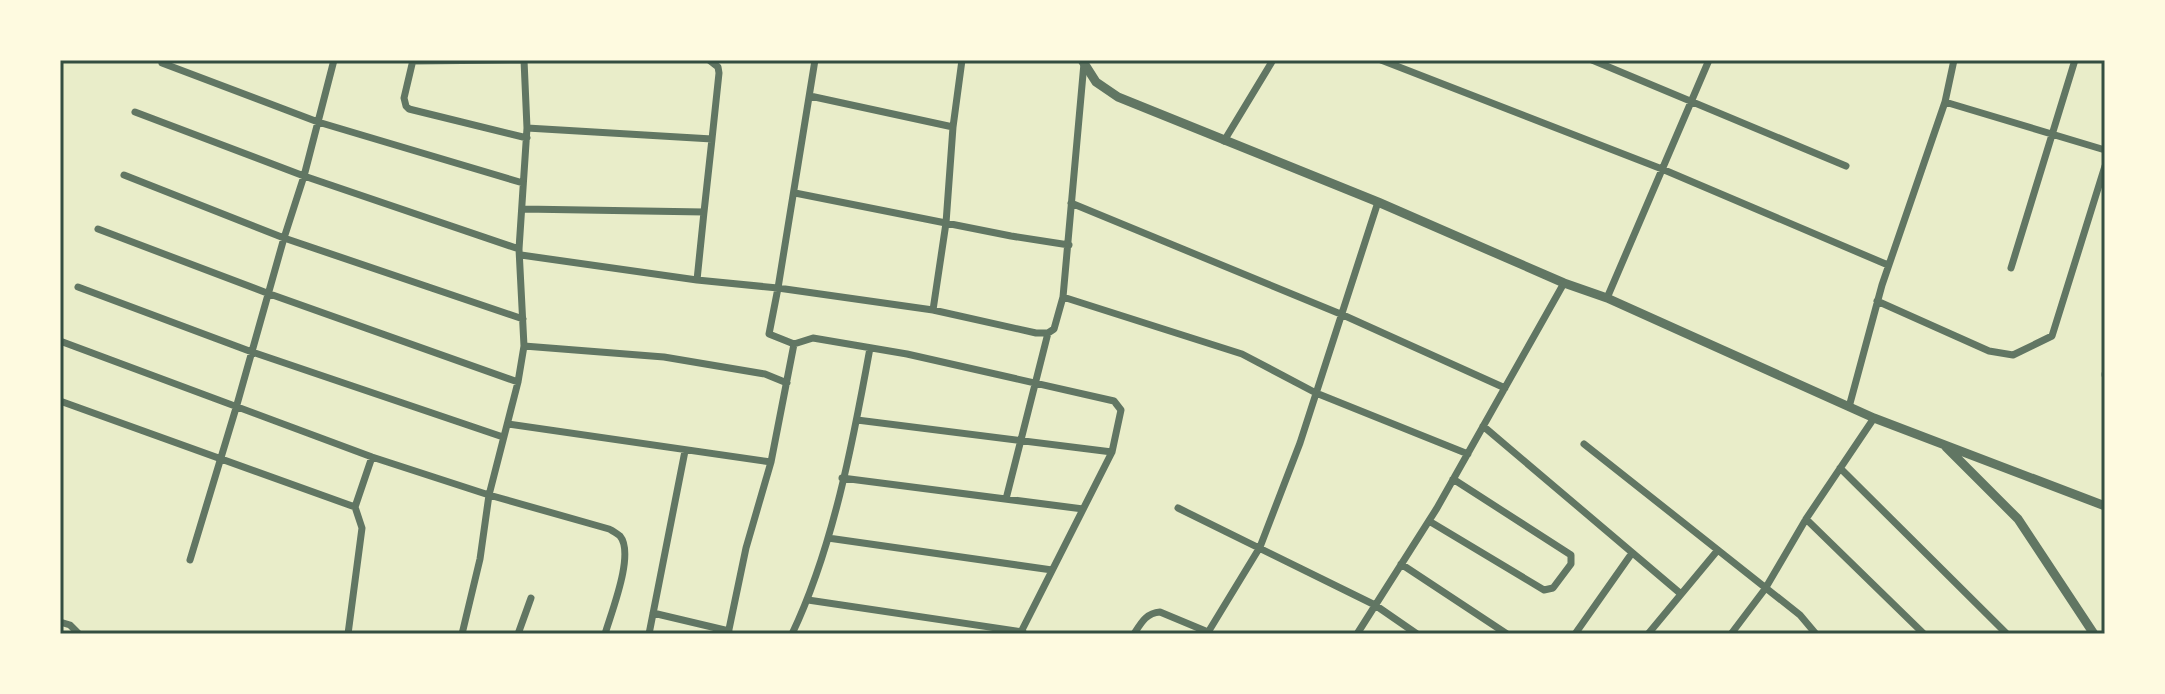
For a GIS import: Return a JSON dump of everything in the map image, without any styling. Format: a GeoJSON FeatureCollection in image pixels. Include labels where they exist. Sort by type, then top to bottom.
{"type":"FeatureCollection","features":[{"type":"Feature","properties":{"kind":"street"},"geometry":{"type":"LineString","coordinates":[[190,560],[304,176],[334,60]]}},
{"type":"Feature","properties":{"kind":"street"},"geometry":{"type":"LineString","coordinates":[[462,634],[480,559],[489,495],[524,346],[520,252],[523,183],[527,138],[527,128],[522,60],[413,60],[404,98],[409,109],[527,138]]}},
{"type":"Feature","properties":{"kind":"street"},"geometry":{"type":"LineString","coordinates":[[697,280],[719,73],[718,67],[709,60]]}},
{"type":"Feature","properties":{"kind":"street"},"geometry":{"type":"LineString","coordinates":[[808,600],[1022,633],[1112,452],[1121,410],[1114,401],[1034,382],[813,338],[794,344],[769,334],[815,60]]}},
{"type":"Feature","properties":{"kind":"street"},"geometry":{"type":"LineString","coordinates":[[933,310],[946,223],[953,127],[962,60]]}},
{"type":"Feature","properties":{"kind":"street"},"geometry":{"type":"LineString","coordinates":[[1224,141],[1273,60]]}},
{"type":"Feature","properties":{"kind":"street"},"geometry":{"type":"LineString","coordinates":[[1381,60],[1662,169],[1888,265]]}},
{"type":"Feature","properties":{"kind":"street"},"geometry":{"type":"LineString","coordinates":[[1592,60],[1846,166]]}},
{"type":"Feature","properties":{"kind":"street"},"geometry":{"type":"LineString","coordinates":[[1607,298],[1709,60]]}},
{"type":"Feature","properties":{"kind":"street"},"geometry":{"type":"LineString","coordinates":[[1849,407],[1877,301],[1945,102],[1954,60]]}},
{"type":"Feature","properties":{"kind":"street"},"geometry":{"type":"LineString","coordinates":[[2011,268],[2075,60]]}},
{"type":"Feature","properties":{"kind":"street"},"geometry":{"type":"LineString","coordinates":[[1083,62],[1096,82],[1118,97],[1378,202],[1564,283],[1607,298],[1874,418],[2105,506]]}},
{"type":"Feature","properties":{"kind":"street"},"geometry":{"type":"LineString","coordinates":[[135,112],[520,252],[697,280],[933,310],[1048,333],[1060,317],[1063,297],[1083,62]]}},
{"type":"Feature","properties":{"kind":"street"},"geometry":{"type":"LineString","coordinates":[[162,63],[318,122],[523,183]]}},
{"type":"Feature","properties":{"kind":"street"},"geometry":{"type":"LineString","coordinates":[[810,96],[953,127]]}},
{"type":"Feature","properties":{"kind":"street"},"geometry":{"type":"LineString","coordinates":[[1945,102],[2105,150]]}},
{"type":"Feature","properties":{"kind":"street"},"geometry":{"type":"LineString","coordinates":[[527,128],[712,139]]}},
{"type":"Feature","properties":{"kind":"street"},"geometry":{"type":"LineString","coordinates":[[1877,301],[1989,351],[2013,355],[2052,336],[2105,166]]}},
{"type":"Feature","properties":{"kind":"street"},"geometry":{"type":"LineString","coordinates":[[124,175],[284,238],[523,319]]}},
{"type":"Feature","properties":{"kind":"street"},"geometry":{"type":"LineString","coordinates":[[795,193],[1069,245]]}},
{"type":"Feature","properties":{"kind":"street"},"geometry":{"type":"LineString","coordinates":[[1134,634],[1145,618],[1160,612],[1208,633],[1260,547],[1343,315],[1378,202]]}},
{"type":"Feature","properties":{"kind":"street"},"geometry":{"type":"LineString","coordinates":[[1071,203],[1343,315],[1505,388]]}},
{"type":"Feature","properties":{"kind":"street"},"geometry":{"type":"LineString","coordinates":[[523,209],[704,212]]}},
{"type":"Feature","properties":{"kind":"street"},"geometry":{"type":"LineString","coordinates":[[98,229],[518,382]]}},
{"type":"Feature","properties":{"kind":"street"},"geometry":{"type":"LineString","coordinates":[[1357,634],[1429,521],[1564,283]]}},
{"type":"Feature","properties":{"kind":"street"},"geometry":{"type":"LineString","coordinates":[[78,287],[252,352],[503,437]]}},
{"type":"Feature","properties":{"kind":"street"},"geometry":{"type":"LineString","coordinates":[[1063,297],[1242,354],[1316,393],[1468,454]]}},
{"type":"Feature","properties":{"kind":"street"},"geometry":{"type":"LineString","coordinates":[[1006,499],[1048,333]]}},
{"type":"Feature","properties":{"kind":"street"},"geometry":{"type":"LineString","coordinates":[[60,341],[372,457],[609,529],[619,535],[624,547],[624,561],[605,634]]}},
{"type":"Feature","properties":{"kind":"street"},"geometry":{"type":"LineString","coordinates":[[653,613],[728,632],[746,548],[771,462],[794,344]]}},
{"type":"Feature","properties":{"kind":"street"},"geometry":{"type":"LineString","coordinates":[[524,346],[664,357],[765,374],[787,383]]}},
{"type":"Feature","properties":{"kind":"street"},"geometry":{"type":"LineString","coordinates":[[792,634],[808,600],[828,538],[857,420],[870,348]]}},
{"type":"Feature","properties":{"kind":"street"},"geometry":{"type":"LineString","coordinates":[[60,401],[355,507]]}},
{"type":"Feature","properties":{"kind":"street"},"geometry":{"type":"LineString","coordinates":[[1731,634],[1765,589],[1806,519],[1874,418]]}},
{"type":"Feature","properties":{"kind":"street"},"geometry":{"type":"LineString","coordinates":[[857,420],[1112,452]]}},
{"type":"Feature","properties":{"kind":"street"},"geometry":{"type":"LineString","coordinates":[[508,424],[771,462]]}},
{"type":"Feature","properties":{"kind":"street"},"geometry":{"type":"LineString","coordinates":[[1483,426],[1681,594]]}},
{"type":"Feature","properties":{"kind":"street"},"geometry":{"type":"LineString","coordinates":[[1584,444],[1800,615],[1816,634]]}},
{"type":"Feature","properties":{"kind":"street"},"geometry":{"type":"LineString","coordinates":[[1943,444],[2018,519],[2094,634]]}},
{"type":"Feature","properties":{"kind":"street"},"geometry":{"type":"LineString","coordinates":[[649,634],[685,451]]}},
{"type":"Feature","properties":{"kind":"street"},"geometry":{"type":"LineString","coordinates":[[348,634],[362,528],[355,507],[372,457]]}},
{"type":"Feature","properties":{"kind":"street"},"geometry":{"type":"LineString","coordinates":[[1840,468],[2007,634]]}},
{"type":"Feature","properties":{"kind":"street"},"geometry":{"type":"LineString","coordinates":[[842,478],[1083,509]]}},
{"type":"Feature","properties":{"kind":"street"},"geometry":{"type":"LineString","coordinates":[[1429,521],[1544,590],[1553,588],[1571,564],[1571,555],[1453,479]]}},
{"type":"Feature","properties":{"kind":"street"},"geometry":{"type":"LineString","coordinates":[[1178,508],[1375,605],[1417,634]]}},
{"type":"Feature","properties":{"kind":"street"},"geometry":{"type":"LineString","coordinates":[[1806,519],[1924,634]]}},
{"type":"Feature","properties":{"kind":"street"},"geometry":{"type":"LineString","coordinates":[[828,538],[1052,570]]}},
{"type":"Feature","properties":{"kind":"street"},"geometry":{"type":"LineString","coordinates":[[1648,634],[1717,551]]}},
{"type":"Feature","properties":{"kind":"street"},"geometry":{"type":"LineString","coordinates":[[1575,634],[1632,553]]}},
{"type":"Feature","properties":{"kind":"street"},"geometry":{"type":"LineString","coordinates":[[1401,564],[1507,634]]}},
{"type":"Feature","properties":{"kind":"street"},"geometry":{"type":"LineString","coordinates":[[518,634],[531,598]]}},
{"type":"Feature","properties":{"kind":"street"},"geometry":{"type":"LineString","coordinates":[[60,622],[70,625],[79,634]]}}]}
